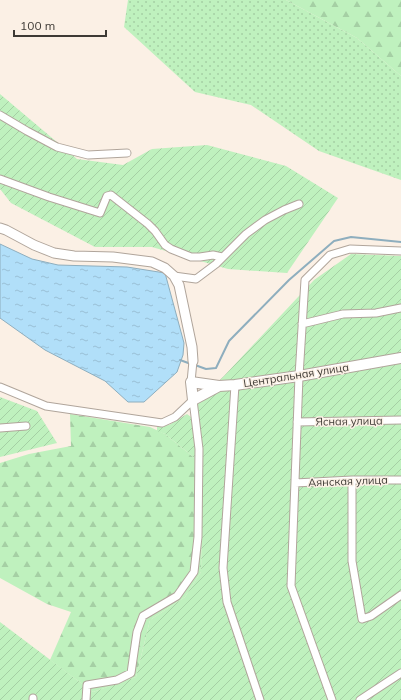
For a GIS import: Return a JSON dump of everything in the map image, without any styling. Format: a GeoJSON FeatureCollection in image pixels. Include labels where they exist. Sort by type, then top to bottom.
{"type":"FeatureCollection","features":[{"type":"Feature","properties":{"kind":"main road","name":"Центральная улица"},"geometry":{"type":"LineString","coordinates":[[193,400],[219,386],[299,376],[401,358]]}},
{"type":"Feature","properties":{"kind":"main road"},"geometry":{"type":"LineString","coordinates":[[193,400],[191,382],[219,386]]}},
{"type":"Feature","properties":{"kind":"street"},"geometry":{"type":"LineString","coordinates":[[0,115],[58,147],[88,155],[127,153]]}},
{"type":"Feature","properties":{"kind":"street"},"geometry":{"type":"LineString","coordinates":[[0,179],[100,213],[107,196],[111,195],[148,224],[165,245],[171,249],[191,257],[213,255],[222,257]]}},
{"type":"Feature","properties":{"kind":"street"},"geometry":{"type":"LineString","coordinates":[[174,276],[196,278],[216,264],[246,234],[265,220],[299,204]]}},
{"type":"Feature","properties":{"kind":"street"},"geometry":{"type":"LineString","coordinates":[[0,228],[54,253],[74,256],[114,257],[152,262],[165,268],[174,276],[179,285],[192,347],[193,361],[191,382]]}},
{"type":"Feature","properties":{"kind":"street"},"geometry":{"type":"LineString","coordinates":[[332,700],[291,586],[304,280],[330,255],[350,249],[401,251]]}},
{"type":"Feature","properties":{"kind":"street"},"geometry":{"type":"LineString","coordinates":[[302,324],[343,314],[376,313],[401,308]]}},
{"type":"Feature","properties":{"kind":"street"},"geometry":{"type":"LineString","coordinates":[[235,385],[223,568],[227,602],[260,700]]}},
{"type":"Feature","properties":{"kind":"street"},"geometry":{"type":"LineString","coordinates":[[0,387],[46,406],[162,423],[175,417],[193,400]]}},
{"type":"Feature","properties":{"kind":"street"},"geometry":{"type":"LineString","coordinates":[[86,700],[87,685],[116,680],[131,673],[137,632],[144,616],[177,596],[194,572],[198,537],[199,449],[193,400]]}},
{"type":"Feature","properties":{"kind":"street","name":"Ясная улица"},"geometry":{"type":"LineString","coordinates":[[297,422],[401,420]]}},
{"type":"Feature","properties":{"kind":"street"},"geometry":{"type":"LineString","coordinates":[[0,428],[26,426]]}},
{"type":"Feature","properties":{"kind":"street"},"geometry":{"type":"LineString","coordinates":[[352,480],[352,561],[362,620],[371,616],[401,595]]}},
{"type":"Feature","properties":{"kind":"street","name":"Аянская улица"},"geometry":{"type":"LineString","coordinates":[[295,483],[352,480],[401,480]]}},
{"type":"Feature","properties":{"kind":"street"},"geometry":{"type":"LineString","coordinates":[[360,700],[401,673]]}},
{"type":"Feature","properties":{"kind":"green space"},"geometry":{"type":"Polygon","coordinates":[[[128,0],[286,0],[357,38],[401,76],[401,180],[319,151],[251,105],[195,92],[124,27],[128,0]]]}},
{"type":"Feature","properties":{"kind":"green space"},"geometry":{"type":"Polygon","coordinates":[[[286,0],[401,0],[401,76],[357,38],[286,0]]]}},
{"type":"Feature","properties":{"kind":"green space"},"geometry":{"type":"Polygon","coordinates":[[[0,94],[77,159],[123,165],[152,149],[207,145],[286,166],[338,198],[287,273],[228,269],[152,247],[95,247],[11,203],[0,189],[0,94]]]}},
{"type":"Feature","properties":{"kind":"green space"},"geometry":{"type":"Polygon","coordinates":[[[351,254],[401,256],[401,700],[0,700],[0,622],[93,692],[136,677],[150,620],[185,597],[201,572],[202,514],[198,401],[224,376],[314,280],[351,254]]]}},
{"type":"Feature","properties":{"kind":"green space"},"geometry":{"type":"Polygon","coordinates":[[[0,397],[37,411],[57,443],[0,457],[0,397]]]}},
{"type":"Feature","properties":{"kind":"green space"},"geometry":{"type":"Polygon","coordinates":[[[70,414],[150,427],[165,434],[197,460],[202,490],[201,572],[185,597],[150,620],[136,677],[93,692],[50,660],[71,612],[47,604],[0,578],[0,463],[29,454],[71,446],[70,414]]]}},
{"type":"Feature","properties":{"kind":"green space"},"geometry":{"type":"Polygon","coordinates":[[[187,414],[191,417],[197,460],[165,434],[157,431],[157,426],[169,425],[187,414]]]}},
{"type":"Feature","properties":{"kind":"water"},"geometry":{"type":"Polygon","coordinates":[[[0,244],[32,259],[58,265],[127,267],[165,273],[184,343],[183,355],[177,372],[144,402],[128,402],[105,381],[45,350],[0,318],[0,244]]]}},
{"type":"Feature","properties":{"kind":"waterway"},"geometry":{"type":"LineString","coordinates":[[195,365],[206,369],[216,368],[229,341],[289,280],[334,241],[351,237],[401,242]]}},
{"type":"Feature","properties":{"kind":"waterway"},"geometry":{"type":"LineString","coordinates":[[180,360],[191,364]]}}]}
